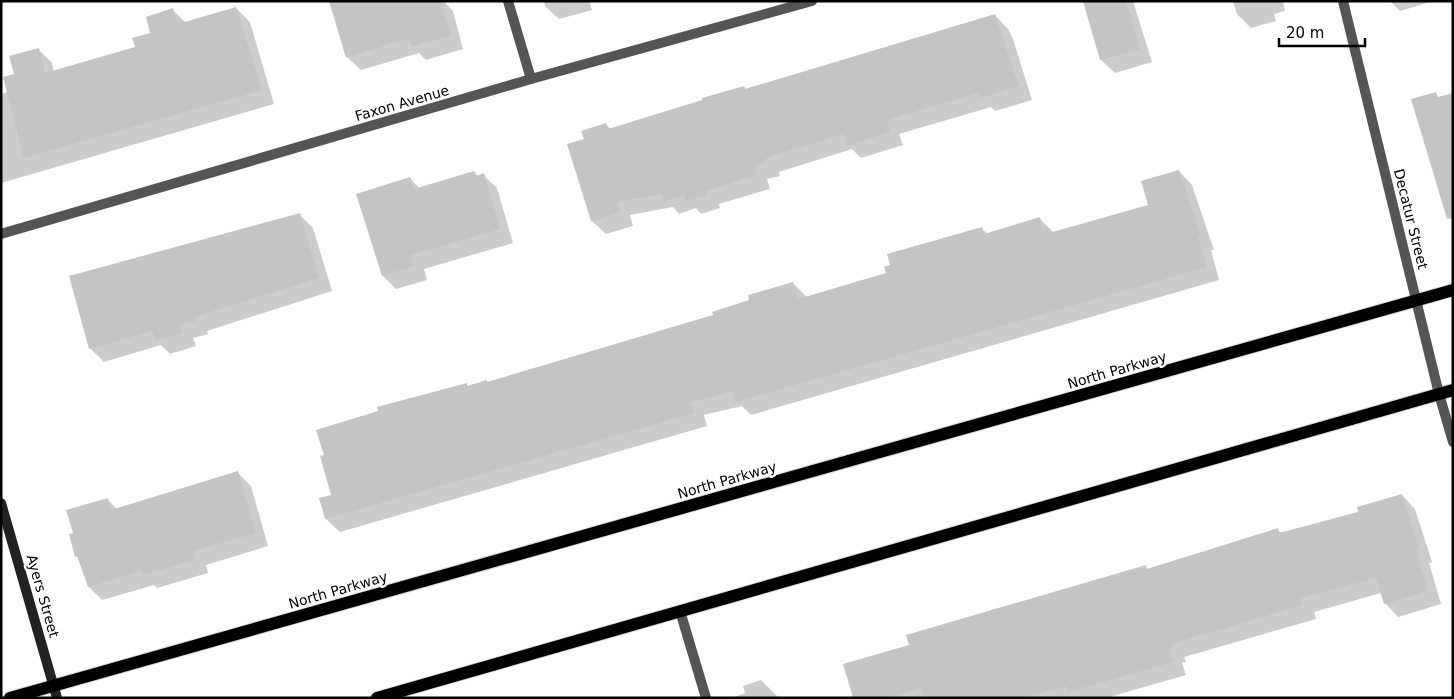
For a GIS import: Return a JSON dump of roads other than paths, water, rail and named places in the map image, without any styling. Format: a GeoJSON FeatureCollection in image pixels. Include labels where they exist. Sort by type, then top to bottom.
{"type":"FeatureCollection","features":[{"type":"Feature","properties":{"kind":"main road","name":"North Parkway"},"geometry":{"type":"LineString","coordinates":[[10,698],[56,692],[1453,290]]}},
{"type":"Feature","properties":{"kind":"main road"},"geometry":{"type":"LineString","coordinates":[[377,698],[1453,390]]}},
{"type":"Feature","properties":{"kind":"street"},"geometry":{"type":"LineString","coordinates":[[508,1],[531,79]]}},
{"type":"Feature","properties":{"kind":"street","name":"Faxon Avenue"},"geometry":{"type":"LineString","coordinates":[[1,234],[531,79],[812,1]]}},
{"type":"Feature","properties":{"kind":"street","name":"Decatur Street"},"geometry":{"type":"LineString","coordinates":[[1343,1],[1439,394],[1453,442]]}},
{"type":"Feature","properties":{"kind":"street","name":"Ayers Street"},"geometry":{"type":"LineString","coordinates":[[1,503],[56,692]]}},
{"type":"Feature","properties":{"kind":"street"},"geometry":{"type":"LineString","coordinates":[[680,611],[706,698]]}}]}
